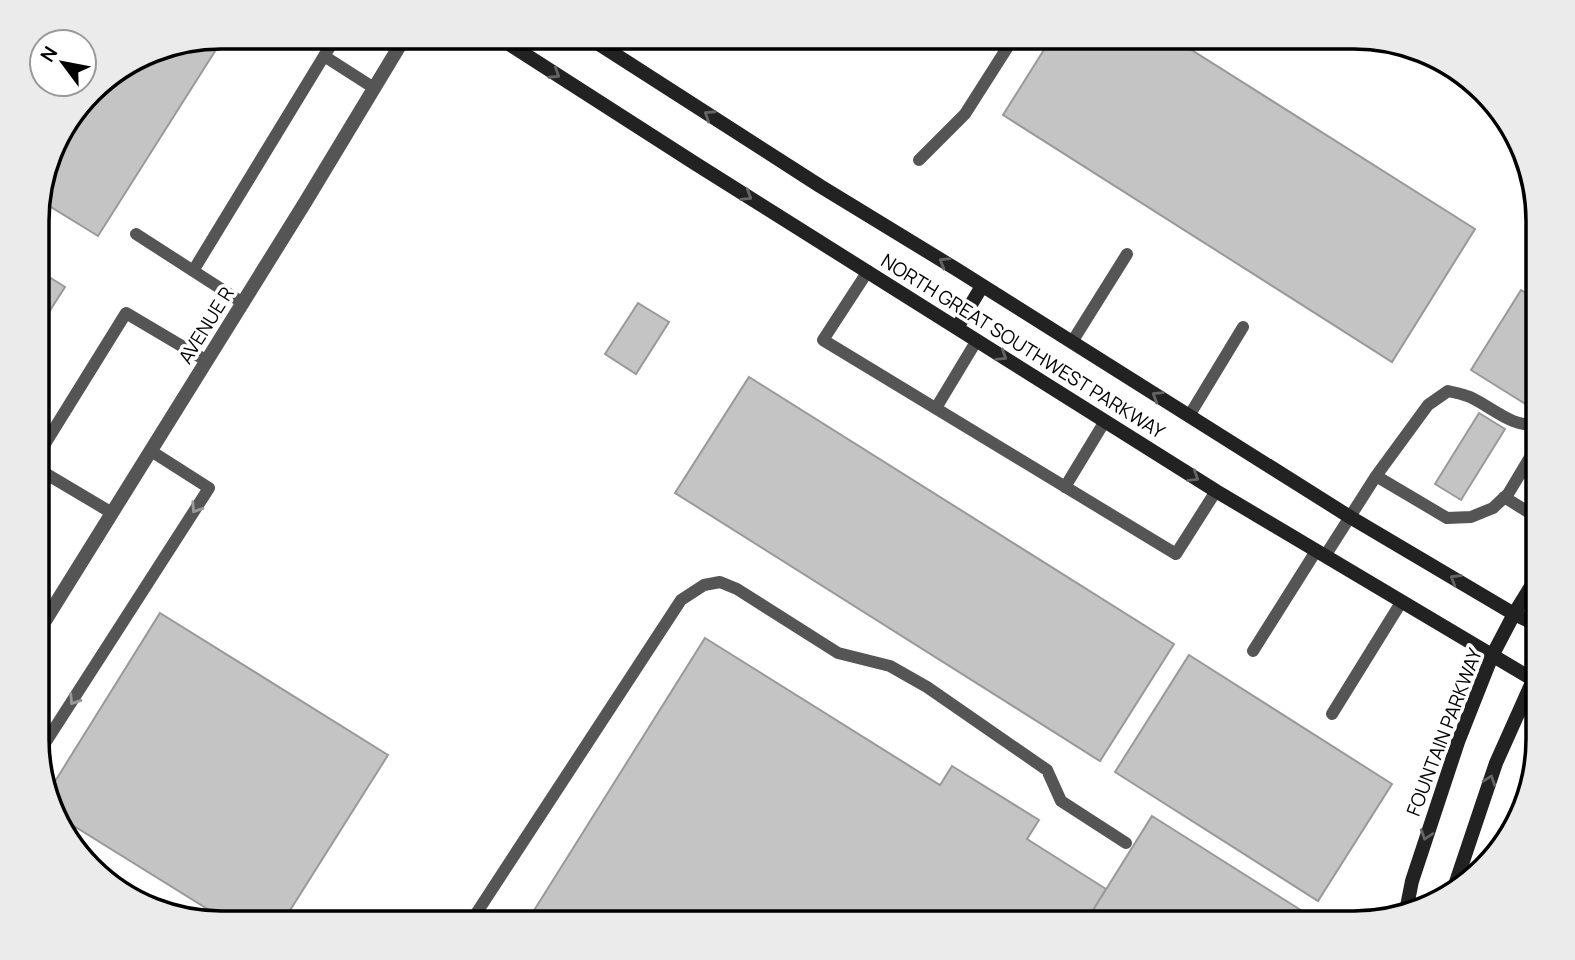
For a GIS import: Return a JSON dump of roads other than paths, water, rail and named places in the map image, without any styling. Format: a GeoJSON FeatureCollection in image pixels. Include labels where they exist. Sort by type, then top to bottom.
{"type":"FeatureCollection","features":[{"type":"Feature","properties":{"kind":"street","name":"AVENUE R"},"geometry":{"type":"LineString","coordinates":[[49,614],[398,49]]}},
{"type":"Feature","properties":{"kind":"street","name":"NORTH GREAT SOUTHWEST PARKWAY"},"geometry":{"type":"LineString","coordinates":[[517,49],[1216,491],[1492,656],[1526,670]]}},
{"type":"Feature","properties":{"kind":"street","name":"NORTH GREAT SOUTHWEST PARKWAY"},"geometry":{"type":"LineString","coordinates":[[607,49],[820,186],[1350,517],[1526,620]]}},
{"type":"Feature","properties":{"kind":"street"},"geometry":{"type":"LineString","coordinates":[[957,328],[982,286]]}},
{"type":"Feature","properties":{"kind":"street","name":"FOUNTAIN PARKWAY"},"geometry":{"type":"LineString","coordinates":[[1408,902],[1412,881],[1458,742],[1492,656],[1526,594]]}},
{"type":"Feature","properties":{"kind":"street"},"geometry":{"type":"LineString","coordinates":[[1459,875],[1496,764],[1526,695]]}},
{"type":"Feature","properties":{"kind":"lane"},"geometry":{"type":"LineString","coordinates":[[193,271],[328,49]]}},
{"type":"Feature","properties":{"kind":"lane"},"geometry":{"type":"LineString","coordinates":[[919,160],[965,114],[1006,49]]}},
{"type":"Feature","properties":{"kind":"lane"},"geometry":{"type":"LineString","coordinates":[[324,56],[374,88]]}},
{"type":"Feature","properties":{"kind":"lane"},"geometry":{"type":"LineString","coordinates":[[136,234],[243,303]]}},
{"type":"Feature","properties":{"kind":"lane"},"geometry":{"type":"LineString","coordinates":[[1072,342],[1127,254]]}},
{"type":"Feature","properties":{"kind":"lane"},"geometry":{"type":"LineString","coordinates":[[868,271],[822,340],[1176,554],[1216,491]]}},
{"type":"Feature","properties":{"kind":"lane"},"geometry":{"type":"LineString","coordinates":[[49,437],[126,313],[206,361]]}},
{"type":"Feature","properties":{"kind":"lane"},"geometry":{"type":"LineString","coordinates":[[1189,416],[1243,327]]}},
{"type":"Feature","properties":{"kind":"lane"},"geometry":{"type":"LineString","coordinates":[[936,408],[978,340]]}},
{"type":"Feature","properties":{"kind":"lane"},"geometry":{"type":"LineString","coordinates":[[1253,651],[1428,405],[1448,391],[1469,396],[1517,423],[1526,424]]}},
{"type":"Feature","properties":{"kind":"lane"},"geometry":{"type":"LineString","coordinates":[[1065,487],[1105,421]]}},
{"type":"Feature","properties":{"kind":"lane"},"geometry":{"type":"LineString","coordinates":[[49,737],[209,488],[151,451]]}},
{"type":"Feature","properties":{"kind":"lane"},"geometry":{"type":"LineString","coordinates":[[1376,476],[1447,518],[1471,517],[1493,508],[1508,494],[1526,464]]}},
{"type":"Feature","properties":{"kind":"lane"},"geometry":{"type":"LineString","coordinates":[[49,476],[112,513]]}},
{"type":"Feature","properties":{"kind":"lane"},"geometry":{"type":"LineString","coordinates":[[1504,497],[1526,511]]}},
{"type":"Feature","properties":{"kind":"lane"},"geometry":{"type":"LineString","coordinates":[[478,911],[681,600],[704,585],[720,582],[737,589],[838,653],[891,666],[927,687],[1047,770],[1061,801],[1126,843]]}},
{"type":"Feature","properties":{"kind":"lane"},"geometry":{"type":"LineString","coordinates":[[1332,714],[1402,601]]}}]}
